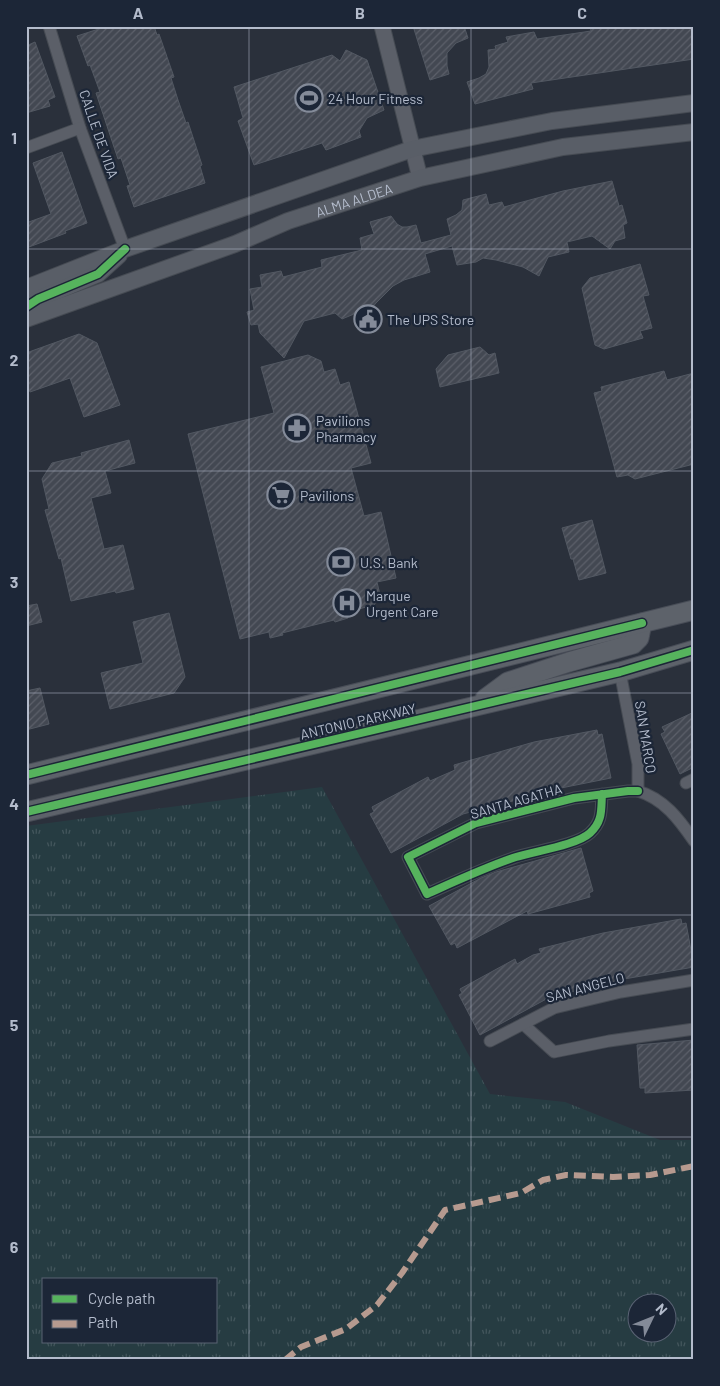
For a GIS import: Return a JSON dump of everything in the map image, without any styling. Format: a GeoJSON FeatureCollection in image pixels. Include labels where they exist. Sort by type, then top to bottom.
{"type":"FeatureCollection","features":[{"type":"Feature","properties":{"kind":"main road","name":"ALMA ALDEA"},"geometry":{"type":"LineString","coordinates":[[26,288],[125,249],[412,149],[552,121],[694,103]]}},
{"type":"Feature","properties":{"kind":"main road","name":"ALMA ALDEA"},"geometry":{"type":"LineString","coordinates":[[26,319],[235,244],[288,221],[420,178],[563,147],[694,132]]}},
{"type":"Feature","properties":{"kind":"main road"},"geometry":{"type":"LineString","coordinates":[[26,307],[38,299],[98,274],[125,249]]}},
{"type":"Feature","properties":{"kind":"main road","name":"ANTONIO PARKWAY"},"geometry":{"type":"LineString","coordinates":[[26,775],[694,610]]}},
{"type":"Feature","properties":{"kind":"main road"},"geometry":{"type":"LineString","coordinates":[[477,704],[508,682],[633,644],[639,638],[642,622]]}},
{"type":"Feature","properties":{"kind":"main road","name":"ANTONIO PARKWAY"},"geometry":{"type":"LineString","coordinates":[[26,812],[434,716],[477,704],[620,672],[694,650]]}},
{"type":"Feature","properties":{"kind":"street","name":"CALLE DE VIDA"},"geometry":{"type":"LineString","coordinates":[[49,26],[80,128],[125,249]]}},
{"type":"Feature","properties":{"kind":"street"},"geometry":{"type":"LineString","coordinates":[[382,26],[420,178]]}},
{"type":"Feature","properties":{"kind":"street"},"geometry":{"type":"LineString","coordinates":[[26,148],[80,128]]}},
{"type":"Feature","properties":{"kind":"street","name":"SAN MARCO"},"geometry":{"type":"LineString","coordinates":[[620,672],[637,756],[638,791],[657,800],[679,818],[694,841]]}},
{"type":"Feature","properties":{"kind":"street","name":"SANTA AGATHA"},"geometry":{"type":"LineString","coordinates":[[602,794],[600,821],[588,835],[578,840],[499,863],[427,894],[408,857],[476,823],[574,798],[602,794],[638,791]]}},
{"type":"Feature","properties":{"kind":"street","name":"SAN ANGELO"},"geometry":{"type":"LineString","coordinates":[[490,1041],[554,1008],[621,992],[694,980]]}},
{"type":"Feature","properties":{"kind":"street"},"geometry":{"type":"LineString","coordinates":[[523,1024],[554,1052],[609,1041],[694,1029]]}},
{"type":"Feature","properties":{"kind":"green space"},"geometry":{"type":"Polygon","coordinates":[[[322,787],[490,1094],[565,1102],[660,1140],[694,1140],[694,1360],[26,1360],[26,826],[322,787]]]}},
{"type":"Feature","properties":{"kind":"building"},"geometry":{"type":"Polygon","coordinates":[[[108,26],[154,26],[157,35],[159,34],[174,77],[171,78],[178,100],[186,123],[188,122],[202,165],[200,166],[205,183],[134,207],[127,186],[130,185],[121,158],[118,159],[96,93],[100,92],[77,36],[108,26]]]}},
{"type":"Feature","properties":{"kind":"building"},"geometry":{"type":"Polygon","coordinates":[[[413,26],[464,26],[468,38],[456,43],[447,53],[449,74],[430,80],[413,26]]]}},
{"type":"Feature","properties":{"kind":"building"},"geometry":{"type":"Polygon","coordinates":[[[590,26],[694,26],[694,59],[531,83],[533,89],[475,104],[467,82],[486,74],[489,67],[488,50],[496,49],[495,46],[508,42],[506,37],[534,32],[537,39],[591,31],[590,26]]]}},
{"type":"Feature","properties":{"kind":"building"},"geometry":{"type":"Polygon","coordinates":[[[35,42],[55,97],[48,100],[50,106],[26,113],[26,46],[35,42]]]}},
{"type":"Feature","properties":{"kind":"building","name":"24 Hour Fitness"},"geometry":{"type":"Polygon","coordinates":[[[346,50],[367,60],[384,110],[367,118],[359,131],[361,137],[326,150],[322,143],[254,165],[238,121],[243,118],[234,87],[332,55],[340,61],[346,50]]]}},
{"type":"Feature","properties":{"kind":"building"},"geometry":{"type":"Polygon","coordinates":[[[62,152],[87,223],[29,247],[26,239],[26,223],[51,214],[33,163],[62,152]]]}},
{"type":"Feature","properties":{"kind":"building"},"geometry":{"type":"Polygon","coordinates":[[[612,181],[619,206],[622,205],[627,223],[623,225],[625,238],[615,241],[610,249],[592,236],[567,242],[569,252],[548,257],[539,276],[523,267],[483,258],[476,262],[457,265],[452,246],[425,254],[430,272],[404,280],[393,286],[361,321],[354,314],[342,319],[335,313],[304,321],[284,358],[260,333],[258,324],[251,325],[247,312],[254,310],[250,289],[262,287],[260,275],[281,271],[283,277],[322,267],[321,260],[362,250],[360,238],[374,234],[370,222],[391,216],[402,227],[416,225],[421,243],[451,235],[447,219],[462,210],[463,200],[486,194],[489,205],[502,202],[504,207],[563,191],[612,181]]]}},
{"type":"Feature","properties":{"kind":"building"},"geometry":{"type":"Polygon","coordinates":[[[640,264],[649,295],[643,296],[652,328],[640,331],[643,338],[604,349],[595,345],[582,288],[590,278],[640,264]]]}},
{"type":"Feature","properties":{"kind":"building"},"geometry":{"type":"Polygon","coordinates":[[[79,334],[97,343],[120,405],[84,417],[70,378],[30,392],[26,381],[26,353],[79,334]]]}},
{"type":"Feature","properties":{"kind":"building"},"geometry":{"type":"Polygon","coordinates":[[[480,347],[489,355],[495,353],[499,373],[440,387],[436,369],[448,355],[480,347]]]}},
{"type":"Feature","properties":{"kind":"building","name":"Pavilions"},"geometry":{"type":"Polygon","coordinates":[[[308,355],[321,361],[324,372],[335,369],[340,385],[349,382],[371,463],[351,468],[364,516],[381,512],[396,578],[377,582],[380,595],[374,605],[347,612],[348,618],[282,633],[283,635],[270,638],[269,632],[240,639],[188,434],[274,413],[261,367],[308,355]]]}},
{"type":"Feature","properties":{"kind":"building"},"geometry":{"type":"Polygon","coordinates":[[[664,371],[667,380],[694,373],[694,464],[635,479],[628,475],[617,477],[594,393],[602,391],[601,387],[664,371]]]}},
{"type":"Feature","properties":{"kind":"building"},"geometry":{"type":"Polygon","coordinates":[[[129,440],[135,463],[105,471],[111,493],[91,498],[104,549],[123,545],[134,589],[116,593],[115,591],[71,601],[61,558],[59,559],[45,510],[49,509],[42,479],[52,463],[82,456],[81,453],[129,440]]]}},
{"type":"Feature","properties":{"kind":"building"},"geometry":{"type":"Polygon","coordinates":[[[592,520],[606,573],[579,580],[562,528],[592,520]]]}},
{"type":"Feature","properties":{"kind":"building"},"geometry":{"type":"Polygon","coordinates":[[[37,604],[42,622],[26,626],[26,606],[37,604]]]}},
{"type":"Feature","properties":{"kind":"building"},"geometry":{"type":"Polygon","coordinates":[[[169,613],[185,677],[174,693],[110,709],[101,673],[143,663],[133,622],[169,613]]]}},
{"type":"Feature","properties":{"kind":"building"},"geometry":{"type":"Polygon","coordinates":[[[40,688],[49,724],[26,730],[26,691],[40,688]]]}},
{"type":"Feature","properties":{"kind":"building"},"geometry":{"type":"Polygon","coordinates":[[[694,712],[694,767],[680,774],[661,734],[665,732],[662,727],[694,712]]]}},
{"type":"Feature","properties":{"kind":"building"},"geometry":{"type":"Polygon","coordinates":[[[597,730],[598,735],[602,734],[611,778],[531,794],[532,796],[463,814],[391,853],[370,814],[374,812],[372,807],[428,777],[430,781],[455,770],[454,765],[534,742],[597,730]]]}},
{"type":"Feature","properties":{"kind":"building"},"geometry":{"type":"Polygon","coordinates":[[[581,848],[593,891],[589,893],[590,897],[528,914],[527,911],[457,948],[455,943],[451,945],[429,906],[496,872],[581,848]]]}},
{"type":"Feature","properties":{"kind":"building"},"geometry":{"type":"Polygon","coordinates":[[[681,919],[682,924],[686,923],[694,967],[624,979],[550,997],[480,1035],[459,995],[462,993],[460,989],[515,959],[517,964],[533,955],[541,953],[539,949],[603,933],[681,919]]]}},
{"type":"Feature","properties":{"kind":"building"},"geometry":{"type":"Polygon","coordinates":[[[694,1040],[694,1090],[645,1093],[645,1088],[640,1088],[637,1045],[694,1040]]]}},
{"type":"Feature","properties":{"kind":"marked path"},"geometry":{"type":"LineString","coordinates":[[285,1360],[301,1347],[346,1329],[377,1305],[402,1273],[445,1210],[521,1193],[543,1180],[566,1175],[613,1177],[650,1175],[694,1166]]}},
{"type":"Feature","properties":{"kind":"cycle path"},"geometry":{"type":"LineString","coordinates":[[26,307],[38,299],[98,274],[125,249]]}},
{"type":"Feature","properties":{"kind":"cycle path"},"geometry":{"type":"LineString","coordinates":[[26,775],[642,623]]}},
{"type":"Feature","properties":{"kind":"cycle path"},"geometry":{"type":"LineString","coordinates":[[26,812],[620,672],[694,650]]}},
{"type":"Feature","properties":{"kind":"cycle path"},"geometry":{"type":"LineString","coordinates":[[602,794],[602,800],[602,805],[599,820],[594,829],[584,837],[576,841],[505,861],[427,894],[408,857],[476,823],[574,798],[628,791],[638,791]]}},
{"type":"Feature","properties":{"kind":"place","name":"24 Hour Fitness"},"geometry":{"type":"Point","coordinates":[309,98]}},
{"type":"Feature","properties":{"kind":"place","name":"The UPS Store"},"geometry":{"type":"Point","coordinates":[368,319]}},
{"type":"Feature","properties":{"kind":"place","name":"Pavilions Pharmacy"},"geometry":{"type":"Point","coordinates":[297,428]}},
{"type":"Feature","properties":{"kind":"place","name":"Pavilions"},"geometry":{"type":"Point","coordinates":[281,495]}},
{"type":"Feature","properties":{"kind":"place","name":"U.S. Bank"},"geometry":{"type":"Point","coordinates":[341,562]}},
{"type":"Feature","properties":{"kind":"place","name":"Marque Urgent Care"},"geometry":{"type":"Point","coordinates":[347,603]}}]}
